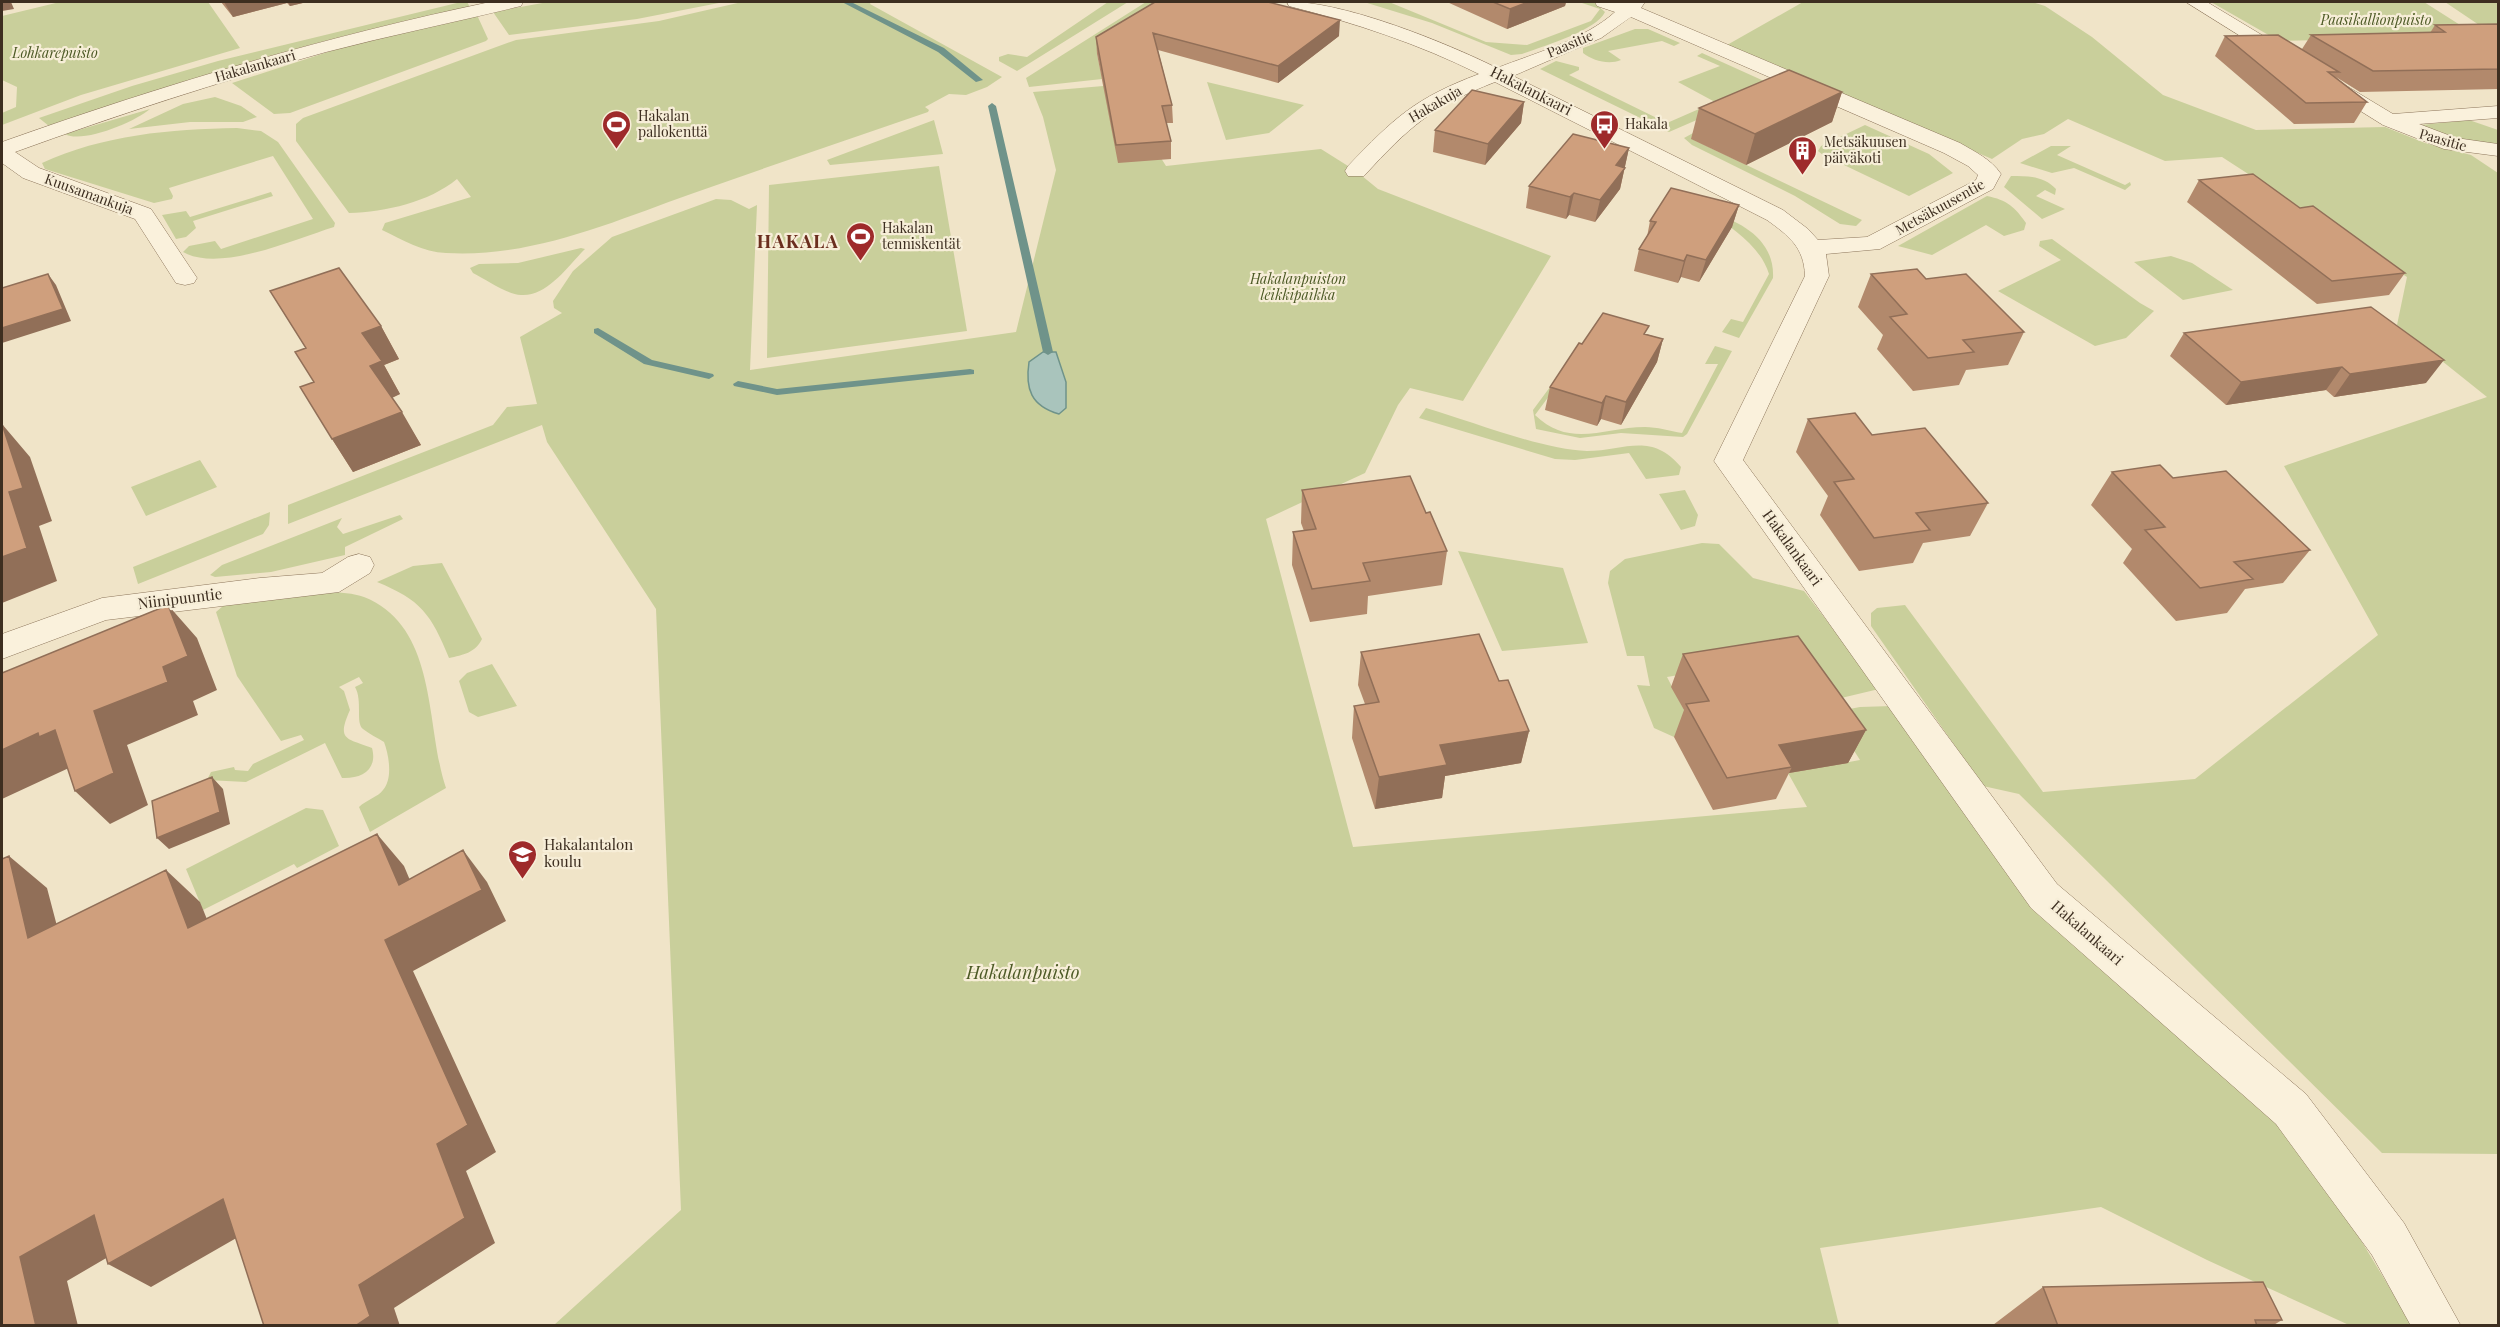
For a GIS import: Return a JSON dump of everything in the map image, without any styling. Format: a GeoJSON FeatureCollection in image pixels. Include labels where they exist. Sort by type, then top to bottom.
{"type":"FeatureCollection","features":[{"type":"Feature","properties":{"kind":"street","name":"Hakalankaari"},"geometry":{"type":"LineString","coordinates":[[2,151],[248,67],[350,39],[514,2]]}},
{"type":"Feature","properties":{"kind":"street","name":"Hakalankaari"},"geometry":{"type":"LineString","coordinates":[[1296,2],[1403,33],[1496,74],[1775,215],[1798,231],[1813,248],[1818,262],[1817,276],[1728,461],[2044,896],[2291,1109],[2388,1239],[2437,1326]]}},
{"type":"Feature","properties":{"kind":"street"},"geometry":{"type":"LineString","coordinates":[[1604,2],[1632,5]]}},
{"type":"Feature","properties":{"kind":"street","name":"Paasitie"},"geometry":{"type":"LineString","coordinates":[[2195,2],[2390,121],[2452,144],[2499,150]]}},
{"type":"Feature","properties":{"kind":"street","name":"Paasitie"},"geometry":{"type":"LineString","coordinates":[[1496,74],[1596,33],[1632,5]]}},
{"type":"Feature","properties":{"kind":"street","name":"Metsäkuusentie"},"geometry":{"type":"LineString","coordinates":[[1632,5],[1952,148],[1976,160],[1990,174],[1985,184],[1872,244],[1813,248]]}},
{"type":"Feature","properties":{"kind":"street","name":"Hakakuja"},"geometry":{"type":"LineString","coordinates":[[1356,171],[1409,117],[1427,105],[1496,74]]}},
{"type":"Feature","properties":{"kind":"street","name":"Paasitie"},"geometry":{"type":"LineString","coordinates":[[2390,121],[2499,112]]}},
{"type":"Feature","properties":{"kind":"street","name":"Kuusamankuja"},"geometry":{"type":"LineString","coordinates":[[2,151],[31,173],[143,214],[185,278]]}},
{"type":"Feature","properties":{"kind":"street","name":"Niinipuuntie"},"geometry":{"type":"LineString","coordinates":[[2,647],[102,609],[260,589],[328,584],[359,566]]}},
{"type":"Feature","properties":{"kind":"green space","name":"Lohkarepuisto"},"geometry":{"type":"Polygon","coordinates":[[[60,2],[208,2],[240,48],[81,95],[2,125],[2,113],[16,107],[17,87],[2,80],[2,16],[60,2]]]}},
{"type":"Feature","properties":{"kind":"green space"},"geometry":{"type":"Polygon","coordinates":[[[467,2],[470,7],[310,45],[49,126],[39,118],[132,86],[218,61],[467,2]]]}},
{"type":"Feature","properties":{"kind":"green space"},"geometry":{"type":"Polygon","coordinates":[[[548,2],[724,2],[637,19],[509,35],[493,12],[548,2]]]}},
{"type":"Feature","properties":{"kind":"green space","name":"Hakalan pallokenttä"},"geometry":{"type":"Polygon","coordinates":[[[742,2],[871,2],[870,4],[1002,77],[987,87],[966,95],[949,94],[925,107],[929,110],[928,112],[601,226],[540,244],[478,253],[446,253],[429,250],[382,230],[385,223],[471,197],[457,179],[420,200],[392,208],[349,213],[296,141],[296,124],[303,118],[516,40],[659,21],[742,2]]]}},
{"type":"Feature","properties":{"kind":"green space"},"geometry":{"type":"Polygon","coordinates":[[[1108,2],[1128,2],[1017,71],[999,61],[999,57],[1008,54],[1027,57],[1108,2]]]}},
{"type":"Feature","properties":{"kind":"green space"},"geometry":{"type":"Polygon","coordinates":[[[1146,2],[1182,2],[1097,54],[1102,79],[1029,87],[1026,78],[1146,2]]]}},
{"type":"Feature","properties":{"kind":"green space"},"geometry":{"type":"Polygon","coordinates":[[[1364,2],[1389,2],[1486,42],[1527,45],[1591,21],[1600,9],[1579,2],[1595,3],[1605,12],[1600,19],[1580,32],[1522,54],[1511,55],[1432,23],[1364,2]]]}},
{"type":"Feature","properties":{"kind":"green space"},"geometry":{"type":"Polygon","coordinates":[[[1803,2],[2032,2],[2045,6],[2092,37],[2163,95],[2256,130],[2385,127],[2425,143],[2471,155],[2498,173],[2498,1154],[2382,1153],[2019,794],[1983,786],[1871,626],[1871,613],[1877,608],[1905,605],[2043,792],[2195,779],[2378,635],[2284,466],[2487,397],[2397,325],[2407,277],[2222,157],[2165,161],[2068,119],[2044,134],[2022,139],[1992,159],[1727,45],[1803,2]]]}},
{"type":"Feature","properties":{"kind":"green space","name":"Paasikallionpuisto"},"geometry":{"type":"Polygon","coordinates":[[[2211,2],[2424,2],[2479,37],[2279,41],[2211,2]]]}},
{"type":"Feature","properties":{"kind":"green space"},"geometry":{"type":"Polygon","coordinates":[[[2445,2],[2498,2],[2498,31],[2488,31],[2445,2]]]}},
{"type":"Feature","properties":{"kind":"green space"},"geometry":{"type":"Polygon","coordinates":[[[477,15],[488,39],[486,41],[290,113],[274,114],[232,83],[337,49],[477,15]]]}},
{"type":"Feature","properties":{"kind":"green space"},"geometry":{"type":"Polygon","coordinates":[[[1635,29],[1648,29],[1680,43],[1674,46],[1662,41],[1608,51],[1621,60],[1611,62],[1596,60],[1583,53],[1583,48],[1635,29]]]}},
{"type":"Feature","properties":{"kind":"green space"},"geometry":{"type":"Polygon","coordinates":[[[1702,53],[1775,86],[1669,132],[1540,69],[1556,61],[1579,67],[1579,70],[1569,75],[1667,123],[1715,102],[1678,82],[1720,66],[1697,56],[1702,53]]]}},
{"type":"Feature","properties":{"kind":"green space"},"geometry":{"type":"Polygon","coordinates":[[[1207,82],[1304,105],[1269,133],[1226,140],[1207,82]]]}},
{"type":"Feature","properties":{"kind":"green space","name":"Hakalanpuisto"},"geometry":{"type":"Polygon","coordinates":[[[1115,85],[1166,166],[1321,149],[1356,171],[1378,189],[1551,256],[1463,401],[1410,388],[1398,405],[1365,473],[1266,519],[1353,847],[1807,807],[1788,773],[1860,760],[1844,735],[1818,715],[1860,707],[1892,706],[1984,842],[2032,902],[2190,1043],[2300,1146],[2356,1232],[2412,1325],[2349,1325],[2207,1260],[2101,1207],[1820,1248],[1839,1325],[554,1325],[681,1210],[656,609],[547,442],[542,425],[288,524],[288,505],[493,425],[507,407],[537,404],[520,337],[562,313],[554,308],[553,301],[573,271],[612,237],[716,199],[731,200],[749,209],[757,205],[750,370],[1016,332],[1056,170],[1043,117],[1033,92],[1115,85]]]}},
{"type":"Feature","properties":{"kind":"green space"},"geometry":{"type":"Polygon","coordinates":[[[215,97],[241,106],[257,117],[243,122],[190,122],[129,129],[183,104],[215,97]]]}},
{"type":"Feature","properties":{"kind":"green space"},"geometry":{"type":"Polygon","coordinates":[[[150,109],[133,120],[95,134],[73,136],[65,134],[150,109]]]}},
{"type":"Feature","properties":{"kind":"green space"},"geometry":{"type":"Polygon","coordinates":[[[934,120],[943,154],[830,165],[827,160],[934,120]]]}},
{"type":"Feature","properties":{"kind":"green space"},"geometry":{"type":"Polygon","coordinates":[[[2469,120],[2498,130],[2498,146],[2471,145],[2421,125],[2469,120]]]}},
{"type":"Feature","properties":{"kind":"green space"},"geometry":{"type":"Polygon","coordinates":[[[1865,125],[1929,154],[1953,173],[1909,196],[1818,151],[1821,146],[1865,125]]]}},
{"type":"Feature","properties":{"kind":"green space"},"geometry":{"type":"Polygon","coordinates":[[[237,128],[261,131],[278,142],[335,223],[334,227],[258,252],[217,259],[199,257],[183,252],[189,246],[215,241],[221,249],[313,219],[273,156],[169,188],[172,199],[154,203],[45,169],[42,163],[65,153],[137,135],[237,128]]]}},
{"type":"Feature","properties":{"kind":"green space"},"geometry":{"type":"Polygon","coordinates":[[[1695,132],[1692,139],[1862,220],[1856,226],[1840,224],[1795,196],[1692,145],[1684,138],[1695,132]]]}},
{"type":"Feature","properties":{"kind":"green space"},"geometry":{"type":"Polygon","coordinates":[[[2051,146],[2071,146],[2057,155],[2125,185],[2130,182],[2131,185],[2125,190],[2074,168],[2052,173],[2020,163],[2051,146]]]}},
{"type":"Feature","properties":{"kind":"green space","name":"Hakalan tenniskentät"},"geometry":{"type":"Polygon","coordinates":[[[939,166],[967,331],[767,358],[769,185],[939,166]]]}},
{"type":"Feature","properties":{"kind":"green space"},"geometry":{"type":"Polygon","coordinates":[[[2011,176],[2046,181],[2056,189],[2055,195],[2045,190],[2036,196],[2065,209],[2042,219],[2004,187],[2011,176]]]}},
{"type":"Feature","properties":{"kind":"green space"},"geometry":{"type":"Polygon","coordinates":[[[271,192],[273,196],[193,221],[196,228],[186,237],[176,239],[162,215],[186,211],[190,217],[271,192]]]}},
{"type":"Feature","properties":{"kind":"green space"},"geometry":{"type":"Polygon","coordinates":[[[1987,196],[2005,202],[2014,208],[2026,223],[2024,230],[2004,236],[1986,225],[1932,255],[1898,246],[1987,196]]]}},
{"type":"Feature","properties":{"kind":"green space"},"geometry":{"type":"Polygon","coordinates":[[[1710,212],[1734,221],[1754,234],[1768,253],[1772,265],[1773,278],[1739,338],[1722,332],[1731,319],[1743,322],[1769,274],[1759,254],[1752,246],[1710,212]]]}},
{"type":"Feature","properties":{"kind":"green space"},"geometry":{"type":"Polygon","coordinates":[[[2052,239],[2154,311],[2126,338],[2095,346],[1998,291],[2061,260],[2039,246],[2040,241],[2052,239]]]}},
{"type":"Feature","properties":{"kind":"green space"},"geometry":{"type":"Polygon","coordinates":[[[585,249],[556,279],[540,291],[531,294],[515,294],[503,289],[473,273],[470,268],[479,264],[518,263],[585,249]]]}},
{"type":"Feature","properties":{"kind":"green space"},"geometry":{"type":"Polygon","coordinates":[[[2171,256],[2192,263],[2233,290],[2183,300],[2134,262],[2171,256]]]}},
{"type":"Feature","properties":{"kind":"green space"},"geometry":{"type":"Polygon","coordinates":[[[1715,346],[1732,351],[1687,434],[1683,437],[1621,433],[1580,438],[1536,429],[1533,410],[1550,387],[1555,388],[1535,415],[1561,431],[1588,434],[1645,427],[1682,433],[1718,364],[1705,364],[1715,346]]]}},
{"type":"Feature","properties":{"kind":"green space"},"geometry":{"type":"Polygon","coordinates":[[[1426,408],[1550,446],[1587,451],[1648,446],[1659,449],[1670,456],[1681,467],[1679,475],[1646,479],[1629,453],[1575,460],[1555,459],[1419,418],[1426,408]]]}},
{"type":"Feature","properties":{"kind":"green space"},"geometry":{"type":"Polygon","coordinates":[[[200,460],[217,487],[146,516],[131,487],[200,460]]]}},
{"type":"Feature","properties":{"kind":"green space"},"geometry":{"type":"Polygon","coordinates":[[[1685,490],[1698,515],[1695,526],[1681,530],[1659,494],[1685,490]]]}},
{"type":"Feature","properties":{"kind":"green space"},"geometry":{"type":"Polygon","coordinates":[[[270,512],[269,525],[263,534],[138,584],[133,567],[270,512]]]}},
{"type":"Feature","properties":{"kind":"green space"},"geometry":{"type":"Polygon","coordinates":[[[400,515],[403,519],[345,547],[345,555],[271,572],[215,577],[210,575],[222,565],[342,518],[337,527],[343,534],[400,515]]]}},
{"type":"Feature","properties":{"kind":"green space"},"geometry":{"type":"Polygon","coordinates":[[[1702,543],[1719,544],[1753,578],[1804,591],[1879,689],[1795,709],[1697,672],[1667,677],[1696,733],[1674,737],[1654,728],[1637,685],[1650,686],[1644,656],[1627,656],[1608,583],[1610,571],[1625,559],[1702,543]]]}},
{"type":"Feature","properties":{"kind":"green space"},"geometry":{"type":"Polygon","coordinates":[[[1458,551],[1563,568],[1588,643],[1502,651],[1458,551]]]}},
{"type":"Feature","properties":{"kind":"green space"},"geometry":{"type":"Polygon","coordinates":[[[442,563],[482,639],[472,650],[449,658],[436,630],[423,610],[404,595],[377,582],[413,566],[442,563]]]}},
{"type":"Feature","properties":{"kind":"green space"},"geometry":{"type":"Polygon","coordinates":[[[328,591],[364,597],[388,611],[406,631],[425,681],[446,788],[370,832],[359,807],[383,790],[388,780],[389,767],[384,742],[365,731],[361,726],[355,687],[363,683],[359,677],[339,687],[344,691],[350,710],[344,728],[346,737],[372,748],[373,762],[366,772],[356,777],[342,778],[325,743],[246,782],[207,780],[211,772],[234,767],[235,770],[248,771],[253,764],[304,740],[301,735],[281,741],[237,676],[216,612],[223,606],[328,591]]]}},
{"type":"Feature","properties":{"kind":"green space"},"geometry":{"type":"Polygon","coordinates":[[[492,664],[517,706],[478,717],[469,712],[459,681],[467,673],[492,664]]]}},
{"type":"Feature","properties":{"kind":"green space"},"geometry":{"type":"Polygon","coordinates":[[[306,808],[323,810],[339,846],[297,868],[294,864],[203,910],[186,869],[306,808]]]}},
{"type":"Feature","properties":{"kind":"water"},"geometry":{"type":"Polygon","coordinates":[[[1043,352],[1056,352],[1066,382],[1066,408],[1059,414],[1050,411],[1036,401],[1029,388],[1029,362],[1043,352]]]}},
{"type":"Feature","properties":{"kind":"building"},"geometry":{"type":"Polygon","coordinates":[[[1155,2],[1268,2],[1340,20],[1278,66],[1153,33],[1172,105],[1162,106],[1171,141],[1116,145],[1096,37],[1155,2]]]}},
{"type":"Feature","properties":{"kind":"building"},"geometry":{"type":"Polygon","coordinates":[[[1493,2],[1528,2],[1510,9],[1493,2]]]}},
{"type":"Feature","properties":{"kind":"building"},"geometry":{"type":"Polygon","coordinates":[[[2499,24],[2499,69],[2373,71],[2311,35],[2445,32],[2435,25],[2499,24]]]}},
{"type":"Feature","properties":{"kind":"building"},"geometry":{"type":"Polygon","coordinates":[[[2278,35],[2339,72],[2328,72],[2367,102],[2306,103],[2225,36],[2278,35]]]}},
{"type":"Feature","properties":{"kind":"building"},"geometry":{"type":"Polygon","coordinates":[[[1789,70],[1842,92],[1755,134],[1699,108],[1789,70]]]}},
{"type":"Feature","properties":{"kind":"building"},"geometry":{"type":"Polygon","coordinates":[[[1472,90],[1524,102],[1488,144],[1435,130],[1472,90]]]}},
{"type":"Feature","properties":{"kind":"building"},"geometry":{"type":"Polygon","coordinates":[[[1573,134],[1629,148],[1616,165],[1625,168],[1600,200],[1574,193],[1570,197],[1529,186],[1573,134]]]}},
{"type":"Feature","properties":{"kind":"building"},"geometry":{"type":"Polygon","coordinates":[[[2253,174],[2300,208],[2313,206],[2405,273],[2332,281],[2199,180],[2253,174]]]}},
{"type":"Feature","properties":{"kind":"building"},"geometry":{"type":"Polygon","coordinates":[[[1671,188],[1739,205],[1706,260],[1687,255],[1684,261],[1639,249],[1656,222],[1650,221],[1671,188]]]}},
{"type":"Feature","properties":{"kind":"building"},"geometry":{"type":"Polygon","coordinates":[[[339,268],[381,326],[362,333],[382,361],[370,366],[402,412],[332,439],[300,387],[314,382],[295,352],[306,348],[270,291],[339,268]]]}},
{"type":"Feature","properties":{"kind":"building"},"geometry":{"type":"Polygon","coordinates":[[[1917,269],[1926,279],[1966,274],[2024,332],[1963,340],[1974,352],[1928,358],[1890,317],[1907,314],[1871,274],[1917,269]]]}},
{"type":"Feature","properties":{"kind":"building"},"geometry":{"type":"Polygon","coordinates":[[[48,274],[63,309],[2,328],[2,288],[48,274]]]}},
{"type":"Feature","properties":{"kind":"building"},"geometry":{"type":"Polygon","coordinates":[[[2371,307],[2444,360],[2350,374],[2342,367],[2241,382],[2184,333],[2371,307]]]}},
{"type":"Feature","properties":{"kind":"building"},"geometry":{"type":"Polygon","coordinates":[[[1603,313],[1649,326],[1644,334],[1663,339],[1626,402],[1606,396],[1602,403],[1550,387],[1579,343],[1582,344],[1603,313]]]}},
{"type":"Feature","properties":{"kind":"building"},"geometry":{"type":"Polygon","coordinates":[[[1855,413],[1872,435],[1925,428],[1988,503],[1916,513],[1930,530],[1874,538],[1834,482],[1854,479],[1808,419],[1855,413]]]}},
{"type":"Feature","properties":{"kind":"building"},"geometry":{"type":"Polygon","coordinates":[[[2,424],[23,488],[9,492],[27,548],[2,557],[2,424]]]}},
{"type":"Feature","properties":{"kind":"building"},"geometry":{"type":"Polygon","coordinates":[[[2160,465],[2173,478],[2226,471],[2310,550],[2234,562],[2253,579],[2200,588],[2145,530],[2165,527],[2112,472],[2160,465]]]}},
{"type":"Feature","properties":{"kind":"building"},"geometry":{"type":"Polygon","coordinates":[[[1410,476],[1426,513],[1430,512],[1447,551],[1363,563],[1370,581],[1312,589],[1293,532],[1316,529],[1302,490],[1410,476]]]}},
{"type":"Feature","properties":{"kind":"building"},"geometry":{"type":"Polygon","coordinates":[[[168,605],[188,656],[163,667],[168,682],[94,711],[114,773],[75,791],[55,730],[39,737],[38,733],[2,750],[2,673],[168,605]]]}},
{"type":"Feature","properties":{"kind":"building"},"geometry":{"type":"Polygon","coordinates":[[[1479,634],[1499,681],[1508,680],[1529,731],[1440,745],[1447,765],[1379,777],[1354,706],[1379,702],[1361,652],[1479,634]]]}},
{"type":"Feature","properties":{"kind":"building"},"geometry":{"type":"Polygon","coordinates":[[[1798,636],[1866,730],[1779,745],[1792,767],[1727,778],[1686,704],[1709,701],[1683,654],[1798,636]]]}},
{"type":"Feature","properties":{"kind":"building"},"geometry":{"type":"Polygon","coordinates":[[[212,777],[220,812],[157,838],[152,801],[212,777]]]}},
{"type":"Feature","properties":{"kind":"building"},"geometry":{"type":"Polygon","coordinates":[[[377,834],[399,885],[463,850],[482,890],[385,940],[468,1125],[437,1144],[465,1218],[359,1285],[370,1316],[355,1326],[264,1326],[223,1199],[108,1264],[94,1215],[20,1257],[36,1326],[2,1326],[2,859],[9,856],[28,938],[166,870],[188,928],[377,834]]]}},
{"type":"Feature","properties":{"kind":"building"},"geometry":{"type":"Polygon","coordinates":[[[2263,1282],[2282,1320],[2255,1320],[2257,1326],[2058,1326],[2043,1287],[2263,1282]]]}},
{"type":"Feature","properties":{"kind":"waterway"},"geometry":{"type":"LineString","coordinates":[[846,2],[941,50],[979,80]]}},
{"type":"Feature","properties":{"kind":"waterway"},"geometry":{"type":"LineString","coordinates":[[992,106],[1048,352]]}},
{"type":"Feature","properties":{"kind":"waterway"},"geometry":{"type":"LineString","coordinates":[[598,331],[648,362],[709,376]]}},
{"type":"Feature","properties":{"kind":"waterway"},"geometry":{"type":"LineString","coordinates":[[738,384],[777,392],[970,372]]}},
{"type":"Feature","properties":{"kind":"place","name":"Hakalan pallokenttä"},"geometry":{"type":"Point","coordinates":[617,150]}},
{"type":"Feature","properties":{"kind":"place","name":"Hakala"},"geometry":{"type":"Point","coordinates":[1604,150]}},
{"type":"Feature","properties":{"kind":"place","name":"Metsäkuusen päiväkoti"},"geometry":{"type":"Point","coordinates":[1803,176]}},
{"type":"Feature","properties":{"kind":"place","name":"Hakalan tenniskentät"},"geometry":{"type":"Point","coordinates":[861,262]}},
{"type":"Feature","properties":{"kind":"place","name":"Hakalantalon koulu"},"geometry":{"type":"Point","coordinates":[523,880]}},
{"type":"Feature","properties":{"kind":"district","name":"HAKALA"},"geometry":{"type":"Point","coordinates":[798,242]}},
{"type":"Feature","properties":{"kind":"park label","name":"Hakalanpuiston leikkipaikka"},"geometry":{"type":"Point","coordinates":[1298,288]}}]}
